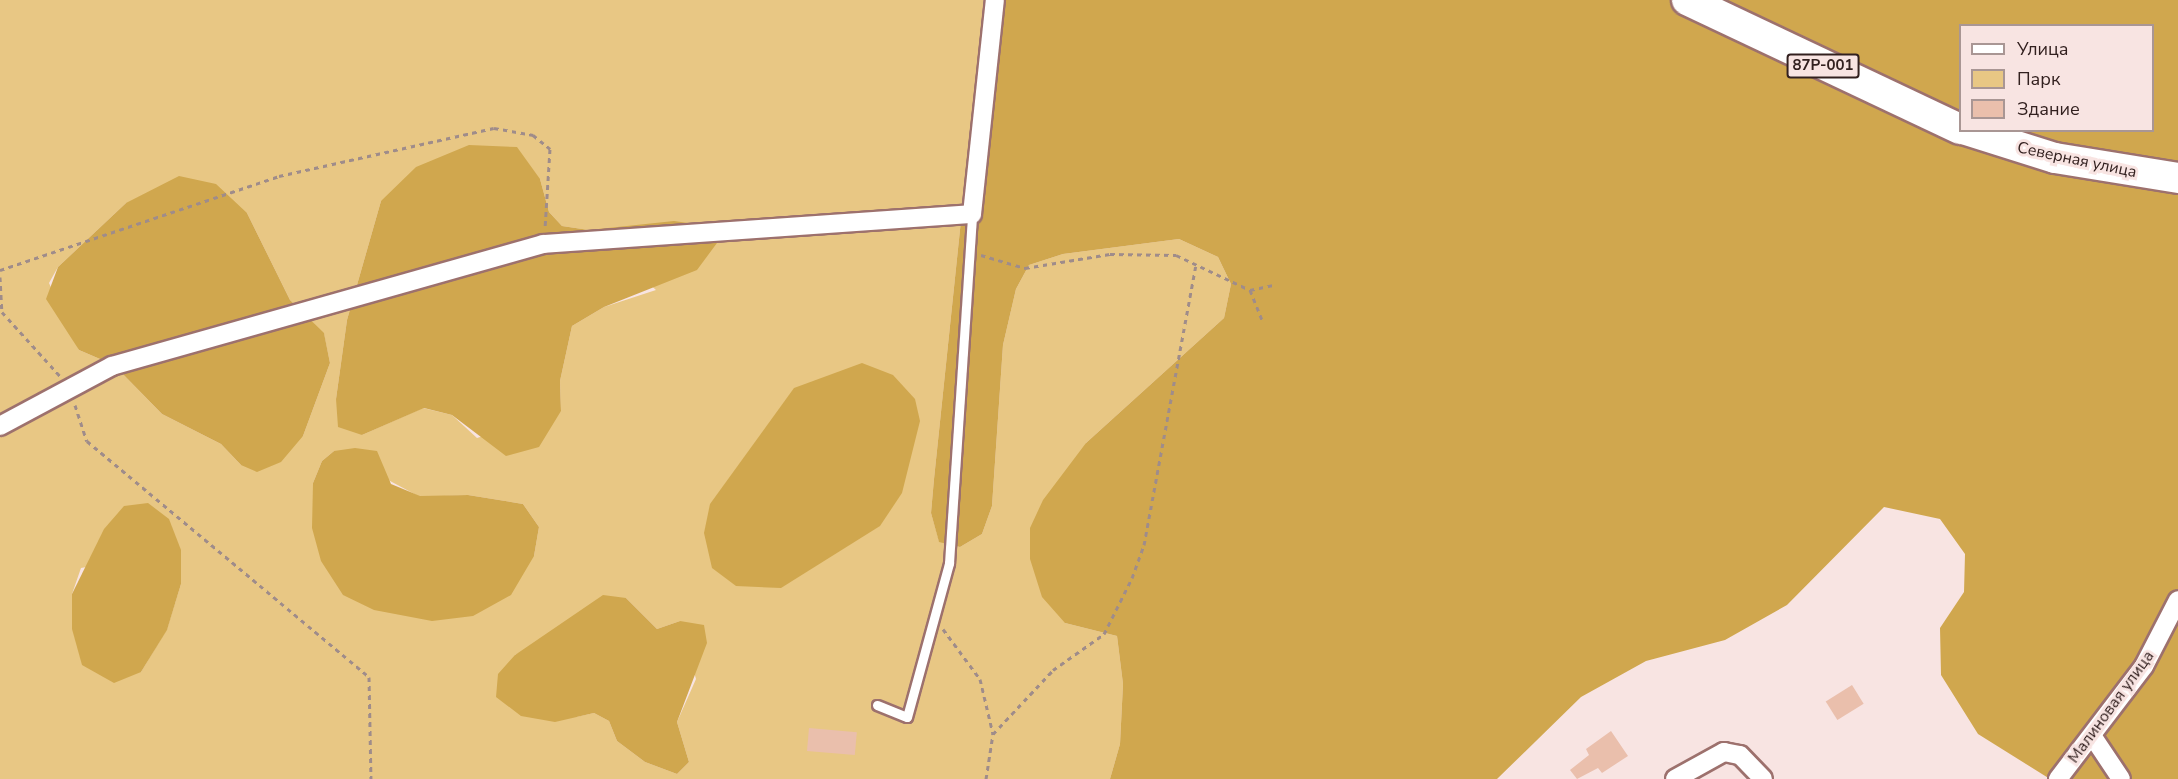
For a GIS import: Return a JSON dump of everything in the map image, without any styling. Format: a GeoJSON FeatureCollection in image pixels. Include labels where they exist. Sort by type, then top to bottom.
{"type":"FeatureCollection","features":[{"type":"Feature","properties":{"kind":"main road","name":"87Р-001"},"geometry":{"type":"LineString","coordinates":[[1687,0],[1959,129]]}},
{"type":"Feature","properties":{"kind":"main road","name":"Северная улица"},"geometry":{"type":"LineString","coordinates":[[1972,132],[2055,158],[2166,177]]}},
{"type":"Feature","properties":{"kind":"street"},"geometry":{"type":"LineString","coordinates":[[0,426],[68,385],[112,366],[543,244],[972,214],[995,0]]}},
{"type":"Feature","properties":{"kind":"street","name":"Малиновая улица"},"geometry":{"type":"LineString","coordinates":[[2058,779],[2093,737],[2144,666],[2178,600]]}},
{"type":"Feature","properties":{"kind":"street"},"geometry":{"type":"LineString","coordinates":[[2093,737],[2121,779]]}},
{"type":"Feature","properties":{"kind":"street"},"geometry":{"type":"LineString","coordinates":[[1675,779],[1724,752],[1740,754],[1763,779]]}},
{"type":"Feature","properties":{"kind":"lane"},"geometry":{"type":"LineString","coordinates":[[877,705],[907,717],[936,622],[949,563],[972,250],[972,214]]}},
{"type":"Feature","properties":{"kind":"path"},"geometry":{"type":"LineString","coordinates":[[0,270],[279,176],[494,128],[533,135],[550,149],[543,244]]}},
{"type":"Feature","properties":{"kind":"path"},"geometry":{"type":"LineString","coordinates":[[972,250],[1005,266],[1025,268],[1110,254],[1176,255],[1250,290],[1273,285]]}},
{"type":"Feature","properties":{"kind":"path"},"geometry":{"type":"LineString","coordinates":[[993,734],[1053,670],[1104,634],[1132,578],[1144,545],[1196,265]]}},
{"type":"Feature","properties":{"kind":"path"},"geometry":{"type":"LineString","coordinates":[[0,277],[2,312],[68,385],[87,441],[369,677],[371,779]]}},
{"type":"Feature","properties":{"kind":"path"},"geometry":{"type":"LineString","coordinates":[[1250,290],[1263,323]]}},
{"type":"Feature","properties":{"kind":"path"},"geometry":{"type":"LineString","coordinates":[[936,622],[955,641],[980,680],[993,734],[987,779]]}},
{"type":"Feature","properties":{"kind":"green space"},"geometry":{"type":"Polygon","coordinates":[[[0,0],[984,0],[931,513],[939,541],[960,547],[982,534],[992,506],[1003,345],[1016,289],[1029,265],[1063,254],[1179,239],[1218,257],[1231,284],[1224,318],[1086,443],[1065,623],[1117,636],[1123,684],[1120,744],[1110,779],[0,779],[0,0]],[[540,179],[381,201],[347,320],[336,399],[362,435],[423,408],[452,415],[477,438],[561,411],[560,381],[572,326],[604,307],[656,290],[589,230],[562,226],[549,212],[540,179]],[[126,203],[58,267],[49,283],[79,350],[114,365],[162,414],[221,444],[241,465],[303,436],[330,363],[324,334],[290,300],[247,213],[126,203]],[[334,451],[322,461],[313,483],[534,556],[539,527],[523,504],[468,495],[420,497],[334,451]],[[181,550],[81,568],[72,594],[72,629],[141,672],[167,629],[181,584],[181,550]],[[626,598],[515,655],[576,717],[594,713],[609,721],[617,741],[645,762],[677,774],[689,762],[677,722],[696,679],[680,621],[657,629],[626,598]]]}},
{"type":"Feature","properties":{"kind":"shaded area"},"geometry":{"type":"Polygon","coordinates":[[[984,0],[2178,0],[2178,779],[2050,779],[1978,734],[1941,675],[1940,628],[1964,592],[1965,554],[1940,519],[1884,507],[1787,605],[1725,640],[1646,661],[1581,697],[1497,779],[1110,779],[1120,744],[1123,684],[1117,636],[1065,623],[1042,597],[1030,559],[1030,528],[1043,500],[1086,443],[1224,318],[1231,284],[1218,257],[1179,239],[1063,254],[1029,265],[1016,289],[1003,345],[992,506],[982,534],[960,547],[939,542],[931,513],[984,0]]]}},
{"type":"Feature","properties":{"kind":"shaded area"},"geometry":{"type":"Polygon","coordinates":[[[469,145],[517,147],[540,179],[549,212],[562,226],[589,230],[674,221],[709,226],[717,243],[697,270],[604,307],[572,326],[560,381],[561,411],[539,447],[506,456],[452,415],[424,408],[362,435],[338,427],[336,399],[347,320],[381,201],[416,167],[469,145]]]}},
{"type":"Feature","properties":{"kind":"shaded area"},"geometry":{"type":"Polygon","coordinates":[[[179,176],[216,184],[247,213],[290,300],[324,333],[330,363],[303,436],[281,462],[257,472],[241,465],[221,444],[162,414],[114,365],[79,350],[46,299],[58,267],[126,203],[179,176]]]}},
{"type":"Feature","properties":{"kind":"shaded area"},"geometry":{"type":"Polygon","coordinates":[[[862,363],[893,375],[915,399],[920,421],[902,493],[880,526],[781,588],[736,586],[712,568],[704,533],[710,504],[794,388],[862,363]]]}},
{"type":"Feature","properties":{"kind":"shaded area"},"geometry":{"type":"Polygon","coordinates":[[[355,448],[377,451],[391,484],[420,496],[468,495],[523,504],[539,527],[534,556],[511,595],[473,616],[432,621],[374,610],[343,595],[321,561],[312,528],[313,483],[322,461],[334,451],[355,448]]]}},
{"type":"Feature","properties":{"kind":"shaded area"},"geometry":{"type":"Polygon","coordinates":[[[148,503],[169,519],[181,550],[181,584],[167,630],[141,672],[114,683],[82,665],[72,629],[72,594],[104,529],[124,506],[148,503]]]}},
{"type":"Feature","properties":{"kind":"shaded area"},"geometry":{"type":"Polygon","coordinates":[[[603,595],[626,598],[657,629],[680,621],[704,625],[707,643],[677,722],[689,762],[677,774],[645,762],[617,741],[609,721],[594,713],[555,722],[521,716],[496,697],[498,674],[515,655],[603,595]]]}},
{"type":"Feature","properties":{"kind":"building"},"geometry":{"type":"Polygon","coordinates":[[[1852,685],[1864,704],[1837,720],[1826,701],[1852,685]]]}},
{"type":"Feature","properties":{"kind":"building"},"geometry":{"type":"Polygon","coordinates":[[[809,728],[857,732],[855,755],[807,751],[809,728]]]}},
{"type":"Feature","properties":{"kind":"building"},"geometry":{"type":"Polygon","coordinates":[[[1611,731],[1628,756],[1602,773],[1598,768],[1577,779],[1570,770],[1589,755],[1586,749],[1611,731]]]}}]}
